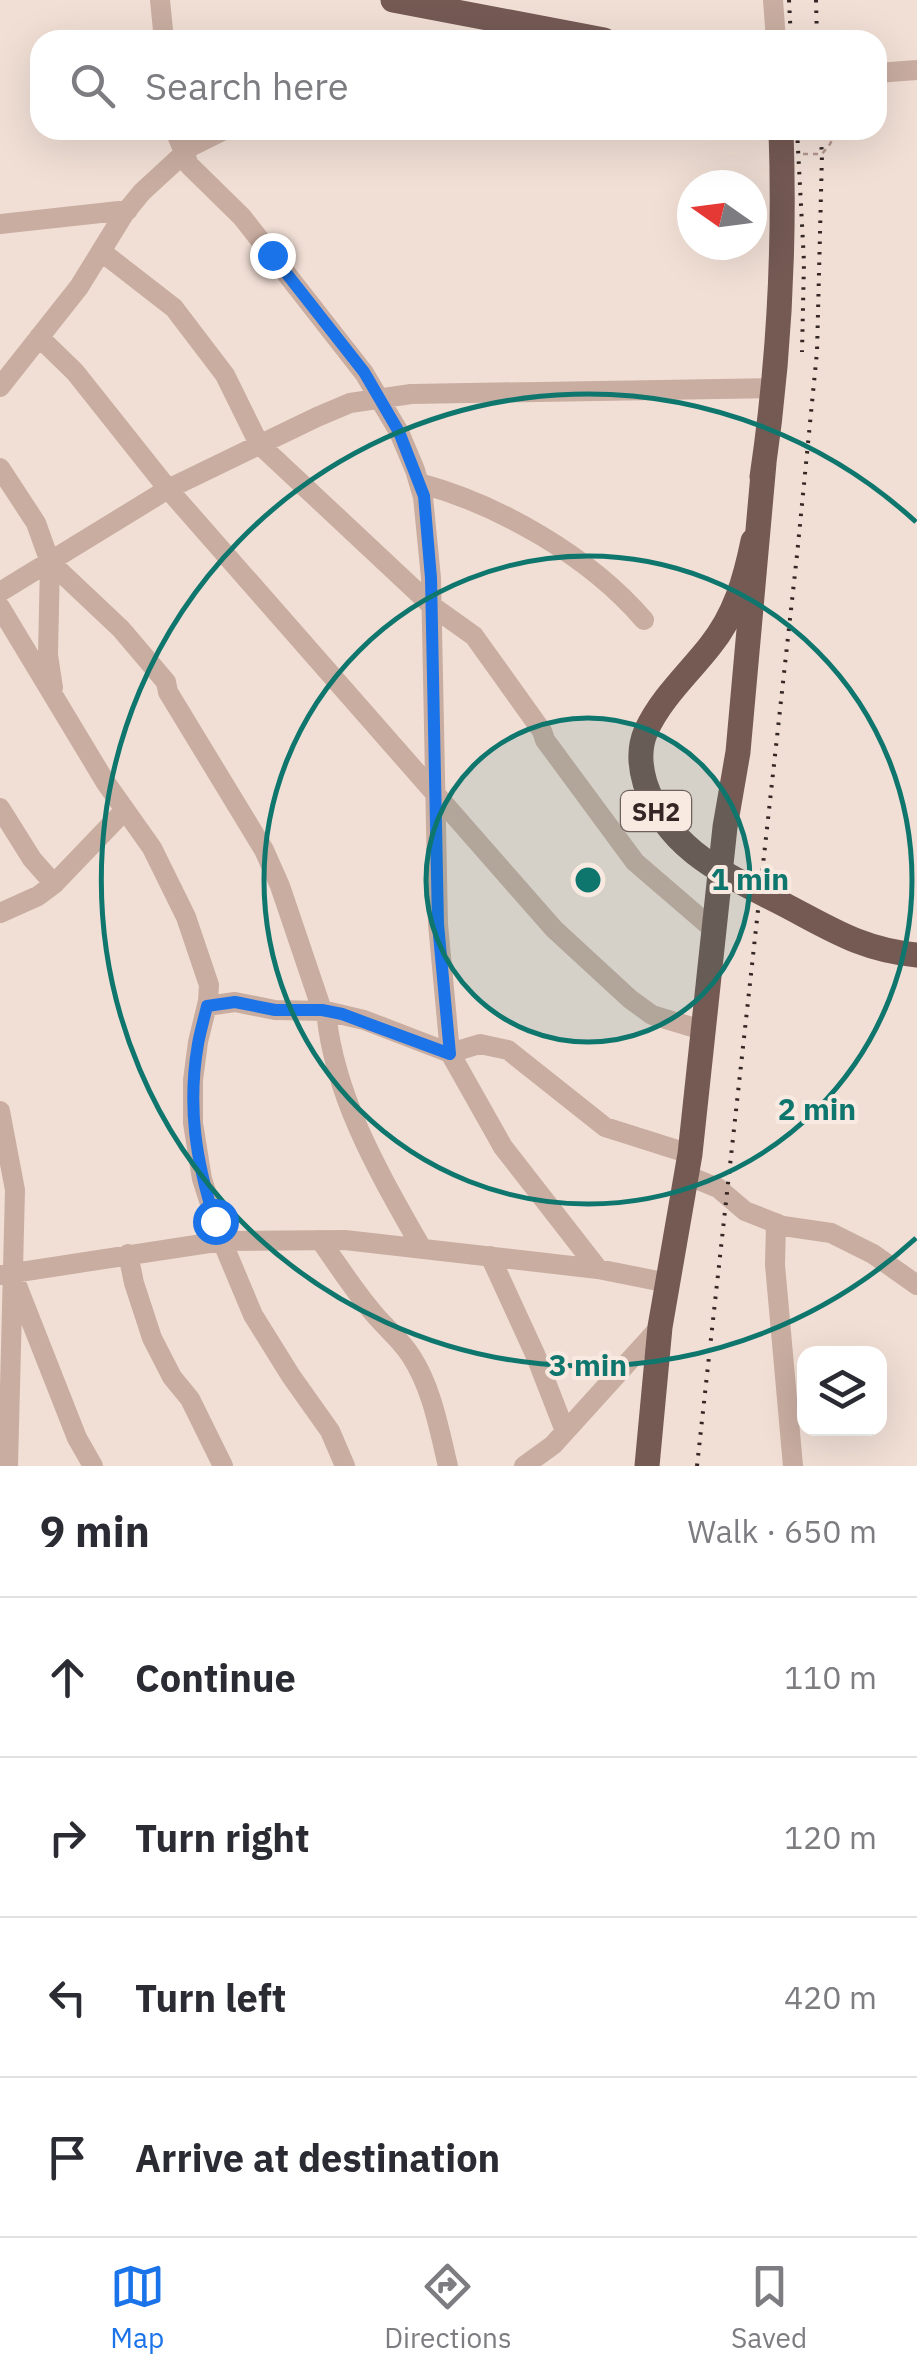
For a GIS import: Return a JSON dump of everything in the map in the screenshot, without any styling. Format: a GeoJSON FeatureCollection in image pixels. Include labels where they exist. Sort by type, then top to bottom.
{"type":"FeatureCollection","features":[{"type":"Feature","properties":{"kind":"main road"},"geometry":{"type":"LineString","coordinates":[[393,0],[551,30]]}},
{"type":"Feature","properties":{"kind":"main road","name":"SH2"},"geometry":{"type":"LineString","coordinates":[[782,141],[774,388],[753,541],[734,611],[646,731],[640,752],[642,772],[652,804],[666,826],[700,858],[858,943],[917,956]]}},
{"type":"Feature","properties":{"kind":"main road"},"geometry":{"type":"LineString","coordinates":[[646,1466],[661,1319],[688,1164],[748,649],[764,464]]}},
{"type":"Feature","properties":{"kind":"main road"},"geometry":{"type":"LineString","coordinates":[[712,644],[748,649]]}},
{"type":"Feature","properties":{"kind":"street"},"geometry":{"type":"LineString","coordinates":[[160,0],[163,30]]}},
{"type":"Feature","properties":{"kind":"street"},"geometry":{"type":"LineString","coordinates":[[773,0],[775,30]]}},
{"type":"Feature","properties":{"kind":"street"},"geometry":{"type":"LineString","coordinates":[[887,72],[917,70]]}},
{"type":"Feature","properties":{"kind":"street"},"geometry":{"type":"LineString","coordinates":[[179,140],[188,165],[242,216],[364,372],[399,432],[424,496],[432,606],[438,924],[450,1054],[503,1147],[598,1269]]}},
{"type":"Feature","properties":{"kind":"street"},"geometry":{"type":"LineString","coordinates":[[0,387],[80,287],[142,192],[183,153],[204,140]]}},
{"type":"Feature","properties":{"kind":"street"},"geometry":{"type":"LineString","coordinates":[[0,224],[128,210]]}},
{"type":"Feature","properties":{"kind":"street"},"geometry":{"type":"LineString","coordinates":[[102,252],[174,308],[225,375],[259,444],[432,606],[474,636],[635,862],[714,930]]}},
{"type":"Feature","properties":{"kind":"street"},"geometry":{"type":"LineString","coordinates":[[40,337],[75,372],[168,489],[554,929],[652,1015],[702,1030]]}},
{"type":"Feature","properties":{"kind":"street"},"geometry":{"type":"LineString","coordinates":[[0,592],[168,489],[350,403],[411,394],[523,390],[774,388]]}},
{"type":"Feature","properties":{"kind":"street"},"geometry":{"type":"LineString","coordinates":[[0,468],[36,524],[50,562],[48,655],[54,696]]}},
{"type":"Feature","properties":{"kind":"street"},"geometry":{"type":"LineString","coordinates":[[419,483],[498,512],[557,546],[620,592],[644,620]]}},
{"type":"Feature","properties":{"kind":"street"},"geometry":{"type":"LineString","coordinates":[[50,562],[121,629],[166,682],[168,692],[264,850],[324,1011],[333,1054],[357,1127],[421,1247]]}},
{"type":"Feature","properties":{"kind":"street"},"geometry":{"type":"LineString","coordinates":[[0,606],[124,811],[152,848],[186,917],[209,986],[193,1080],[193,1123],[202,1179],[222,1241],[253,1315],[330,1431],[346,1466]]}},
{"type":"Feature","properties":{"kind":"street"},"geometry":{"type":"LineString","coordinates":[[0,808],[32,859],[54,884]]}},
{"type":"Feature","properties":{"kind":"street"},"geometry":{"type":"LineString","coordinates":[[0,913],[38,896],[54,884],[124,811]]}},
{"type":"Feature","properties":{"kind":"street"},"geometry":{"type":"LineString","coordinates":[[207,1006],[235,1002],[275,1010],[324,1011],[364,1020],[450,1054],[480,1044],[508,1050],[606,1127],[688,1164],[744,1211],[776,1223],[831,1233],[873,1254],[917,1285]]}},
{"type":"Feature","properties":{"kind":"street"},"geometry":{"type":"LineString","coordinates":[[0,1111],[5,1154],[15,1190],[6,1273],[8,1466]]}},
{"type":"Feature","properties":{"kind":"street"},"geometry":{"type":"LineString","coordinates":[[776,1223],[775,1265],[794,1466]]}},
{"type":"Feature","properties":{"kind":"street"},"geometry":{"type":"LineString","coordinates":[[320,1240],[421,1374],[448,1466]]}},
{"type":"Feature","properties":{"kind":"street"},"geometry":{"type":"LineString","coordinates":[[6,1273],[222,1241],[345,1240],[598,1269],[668,1283]]}},
{"type":"Feature","properties":{"kind":"street"},"geometry":{"type":"LineString","coordinates":[[128,1254],[152,1338],[172,1377],[190,1399],[223,1466]]}},
{"type":"Feature","properties":{"kind":"street"},"geometry":{"type":"LineString","coordinates":[[490,1256],[565,1432]]}},
{"type":"Feature","properties":{"kind":"street"},"geometry":{"type":"LineString","coordinates":[[6,1273],[77,1438],[93,1466]]}},
{"type":"Feature","properties":{"kind":"street"},"geometry":{"type":"LineString","coordinates":[[524,1466],[553,1445],[661,1319],[634,1276]]}},
{"type":"Feature","properties":{"kind":"path"},"geometry":{"type":"LineString","coordinates":[[782,141],[799,154],[822,154],[832,140]]}},
{"type":"Feature","properties":{"kind":"railway"},"geometry":{"type":"LineString","coordinates":[[789,0],[790,30]]}},
{"type":"Feature","properties":{"kind":"railway"},"geometry":{"type":"LineString","coordinates":[[816,0],[817,30]]}},
{"type":"Feature","properties":{"kind":"railway"},"geometry":{"type":"LineString","coordinates":[[798,140],[804,262],[802,352]]}},
{"type":"Feature","properties":{"kind":"railway"},"geometry":{"type":"LineString","coordinates":[[697,1466],[817,352],[821,140]]}},
{"type":"Feature","properties":{"kind":"route"},"geometry":{"type":"LineString","coordinates":[[215,1221],[200,1169],[193,1123],[193,1080],[207,1006],[235,1002],[275,1010],[322,1010],[364,1020],[450,1054],[438,924],[431,578],[424,496],[399,432],[364,372],[272,255]]}}]}
